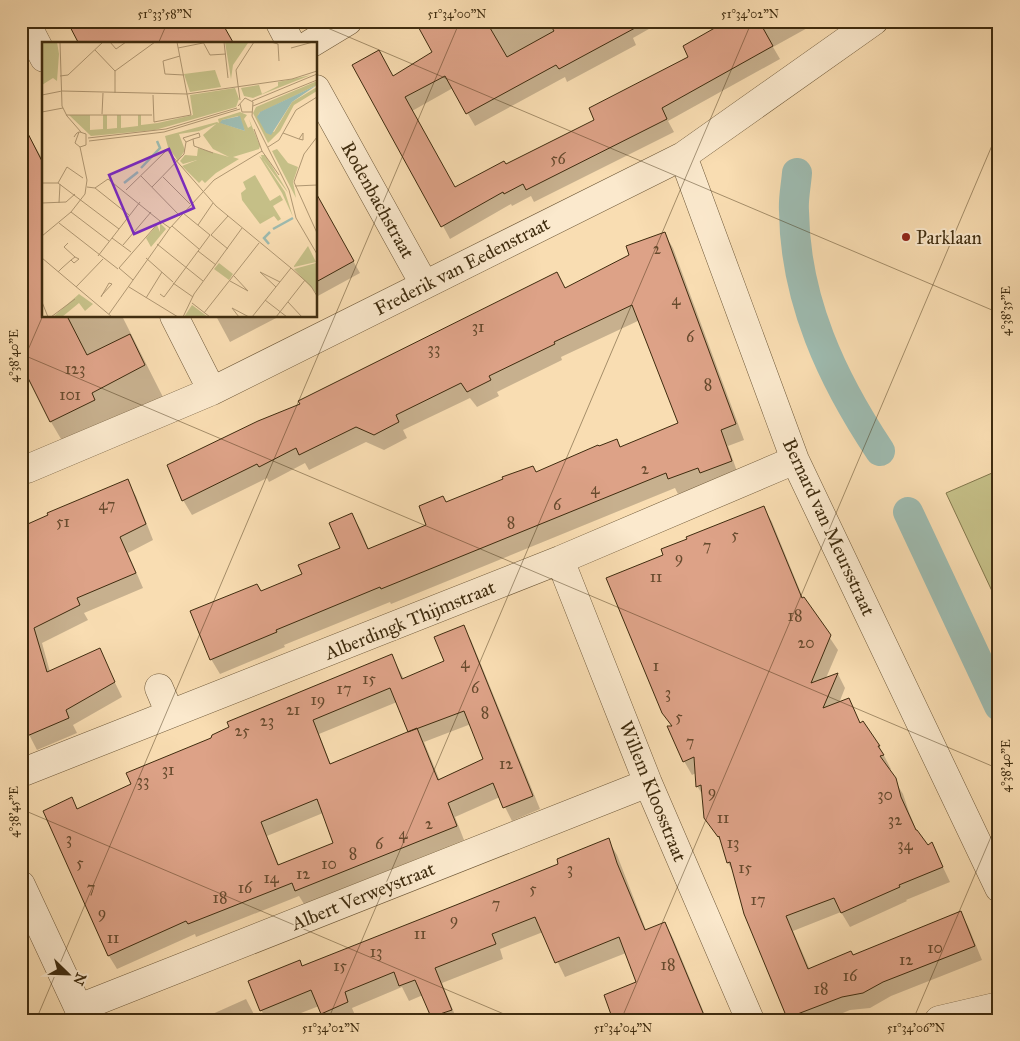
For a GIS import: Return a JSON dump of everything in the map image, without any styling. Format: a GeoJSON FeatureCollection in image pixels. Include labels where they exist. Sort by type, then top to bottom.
{"type":"FeatureCollection","features":[{"type":"Feature","properties":{"kind":"street"},"geometry":{"type":"LineString","coordinates":[[25,21],[42,54]]}},
{"type":"Feature","properties":{"kind":"street"},"geometry":{"type":"LineString","coordinates":[[279,21],[290,42]]}},
{"type":"Feature","properties":{"kind":"street"},"geometry":{"type":"LineString","coordinates":[[313,42],[348,21]]}},
{"type":"Feature","properties":{"kind":"street","name":"Frederik van Eedenstraat"},"geometry":{"type":"LineString","coordinates":[[23,466],[212,391],[683,156],[874,21]]}},
{"type":"Feature","properties":{"kind":"street","name":"Rodenbachstraat"},"geometry":{"type":"LineString","coordinates":[[318,93],[424,284]]}},
{"type":"Feature","properties":{"kind":"street","name":"Bernard van Meursstraat"},"geometry":{"type":"LineString","coordinates":[[683,156],[795,460],[999,888]]}},
{"type":"Feature","properties":{"kind":"street"},"geometry":{"type":"LineString","coordinates":[[175,318],[212,391]]}},
{"type":"Feature","properties":{"kind":"street","name":"Alberdingk Thijmstraat"},"geometry":{"type":"LineString","coordinates":[[21,773],[560,560],[795,460]]}},
{"type":"Feature","properties":{"kind":"street","name":"Willem Kloosstraat"},"geometry":{"type":"LineString","coordinates":[[560,560],[648,783],[750,1020]]}},
{"type":"Feature","properties":{"kind":"street"},"geometry":{"type":"LineString","coordinates":[[159,688],[170,714]]}},
{"type":"Feature","properties":{"kind":"street","name":"Albert Verweystraat"},"geometry":{"type":"LineString","coordinates":[[81,1014],[648,783]]}},
{"type":"Feature","properties":{"kind":"street"},"geometry":{"type":"LineString","coordinates":[[21,886],[81,1014]]}},
{"type":"Feature","properties":{"kind":"street"},"geometry":{"type":"LineString","coordinates":[[939,1020],[999,1006]]}},
{"type":"Feature","properties":{"kind":"shaded area"},"geometry":{"type":"Polygon","coordinates":[[[999,470],[999,606],[946,493],[999,470]]]}},
{"type":"Feature","properties":{"kind":"building"},"geometry":{"type":"Polygon","coordinates":[[[67,21],[221,21],[233,42],[78,42],[67,21]]]}},
{"type":"Feature","properties":{"kind":"building"},"geometry":{"type":"Polygon","coordinates":[[[415,21],[486,21],[507,57],[554,31],[548,21],[648,21],[559,69],[556,65],[466,114],[445,76],[405,97],[455,187],[504,161],[506,164],[594,120],[589,108],[688,57],[683,46],[727,21],[759,21],[773,46],[662,108],[667,119],[526,190],[523,184],[504,194],[503,192],[441,227],[352,65],[379,50],[393,76],[432,52],[415,21]]]}},
{"type":"Feature","properties":{"kind":"building"},"geometry":{"type":"Polygon","coordinates":[[[21,120],[42,161],[42,318],[68,318],[87,355],[130,334],[145,365],[92,393],[95,400],[50,422],[24,370],[28,360],[21,346],[21,120]]]}},
{"type":"Feature","properties":{"kind":"building"},"geometry":{"type":"Polygon","coordinates":[[[318,197],[354,261],[318,281],[318,197]]]}},
{"type":"Feature","properties":{"kind":"building"},"geometry":{"type":"Polygon","coordinates":[[[665,232],[736,424],[721,430],[732,461],[700,473],[698,468],[668,479],[666,473],[381,589],[380,587],[276,630],[277,632],[210,660],[190,611],[257,584],[261,591],[302,574],[298,565],[340,548],[329,523],[352,513],[368,549],[426,525],[419,506],[443,496],[446,502],[503,479],[502,477],[533,466],[536,472],[598,445],[617,439],[620,447],[678,423],[632,305],[554,342],[555,344],[489,376],[491,380],[467,392],[461,383],[396,415],[399,422],[374,435],[356,427],[299,455],[296,448],[259,467],[257,464],[182,501],[167,465],[258,421],[300,404],[298,401],[557,272],[565,288],[629,255],[626,246],[665,232]]]}},
{"type":"Feature","properties":{"kind":"building"},"geometry":{"type":"Polygon","coordinates":[[[128,479],[146,524],[120,537],[136,573],[77,598],[80,605],[34,628],[47,672],[100,648],[115,682],[66,710],[69,718],[27,736],[21,723],[21,527],[48,515],[47,513],[128,479]]]}},
{"type":"Feature","properties":{"kind":"building"},"geometry":{"type":"Polygon","coordinates":[[[764,506],[802,598],[804,597],[831,635],[811,683],[838,673],[823,708],[849,698],[860,723],[863,721],[880,746],[878,746],[884,755],[880,756],[896,778],[901,797],[916,830],[928,845],[932,842],[943,867],[899,885],[900,887],[841,913],[834,898],[786,916],[808,969],[851,951],[853,955],[961,911],[975,946],[883,982],[863,993],[842,997],[787,1018],[744,914],[730,862],[727,863],[719,836],[704,818],[701,785],[696,787],[694,757],[683,762],[667,726],[672,726],[662,713],[606,578],[663,555],[661,549],[687,539],[686,537],[764,506]]]}},
{"type":"Feature","properties":{"kind":"building"},"geometry":{"type":"Polygon","coordinates":[[[464,625],[533,796],[503,808],[493,783],[448,803],[457,826],[295,891],[292,883],[188,924],[186,921],[108,956],[43,811],[72,797],[77,809],[131,784],[126,773],[211,738],[212,735],[229,727],[227,722],[392,654],[402,679],[444,661],[434,637],[464,625]],[[390,688],[313,720],[330,764],[408,732],[390,688]],[[464,711],[417,729],[438,780],[483,759],[464,711]],[[317,799],[261,822],[278,865],[333,843],[317,799]]]}},
{"type":"Feature","properties":{"kind":"building"},"geometry":{"type":"Polygon","coordinates":[[[609,838],[617,863],[645,930],[665,922],[706,1020],[613,1020],[604,995],[636,982],[619,937],[555,963],[535,917],[492,934],[496,944],[435,968],[452,1010],[431,1017],[415,980],[399,986],[394,972],[345,992],[348,1002],[321,1014],[311,990],[260,1011],[248,981],[300,960],[302,966],[456,905],[558,864],[557,859],[609,838]]]}},
{"type":"Feature","properties":{"kind":"waterway"},"geometry":{"type":"LineString","coordinates":[[797,173],[794,197],[796,244],[801,276],[809,307],[819,337],[846,396],[880,451]]}},
{"type":"Feature","properties":{"kind":"waterway"},"geometry":{"type":"LineString","coordinates":[[908,512],[999,706]]}},
{"type":"Feature","properties":{"kind":"place","name":"Parklaan"},"geometry":{"type":"Point","coordinates":[906,237]}}]}
